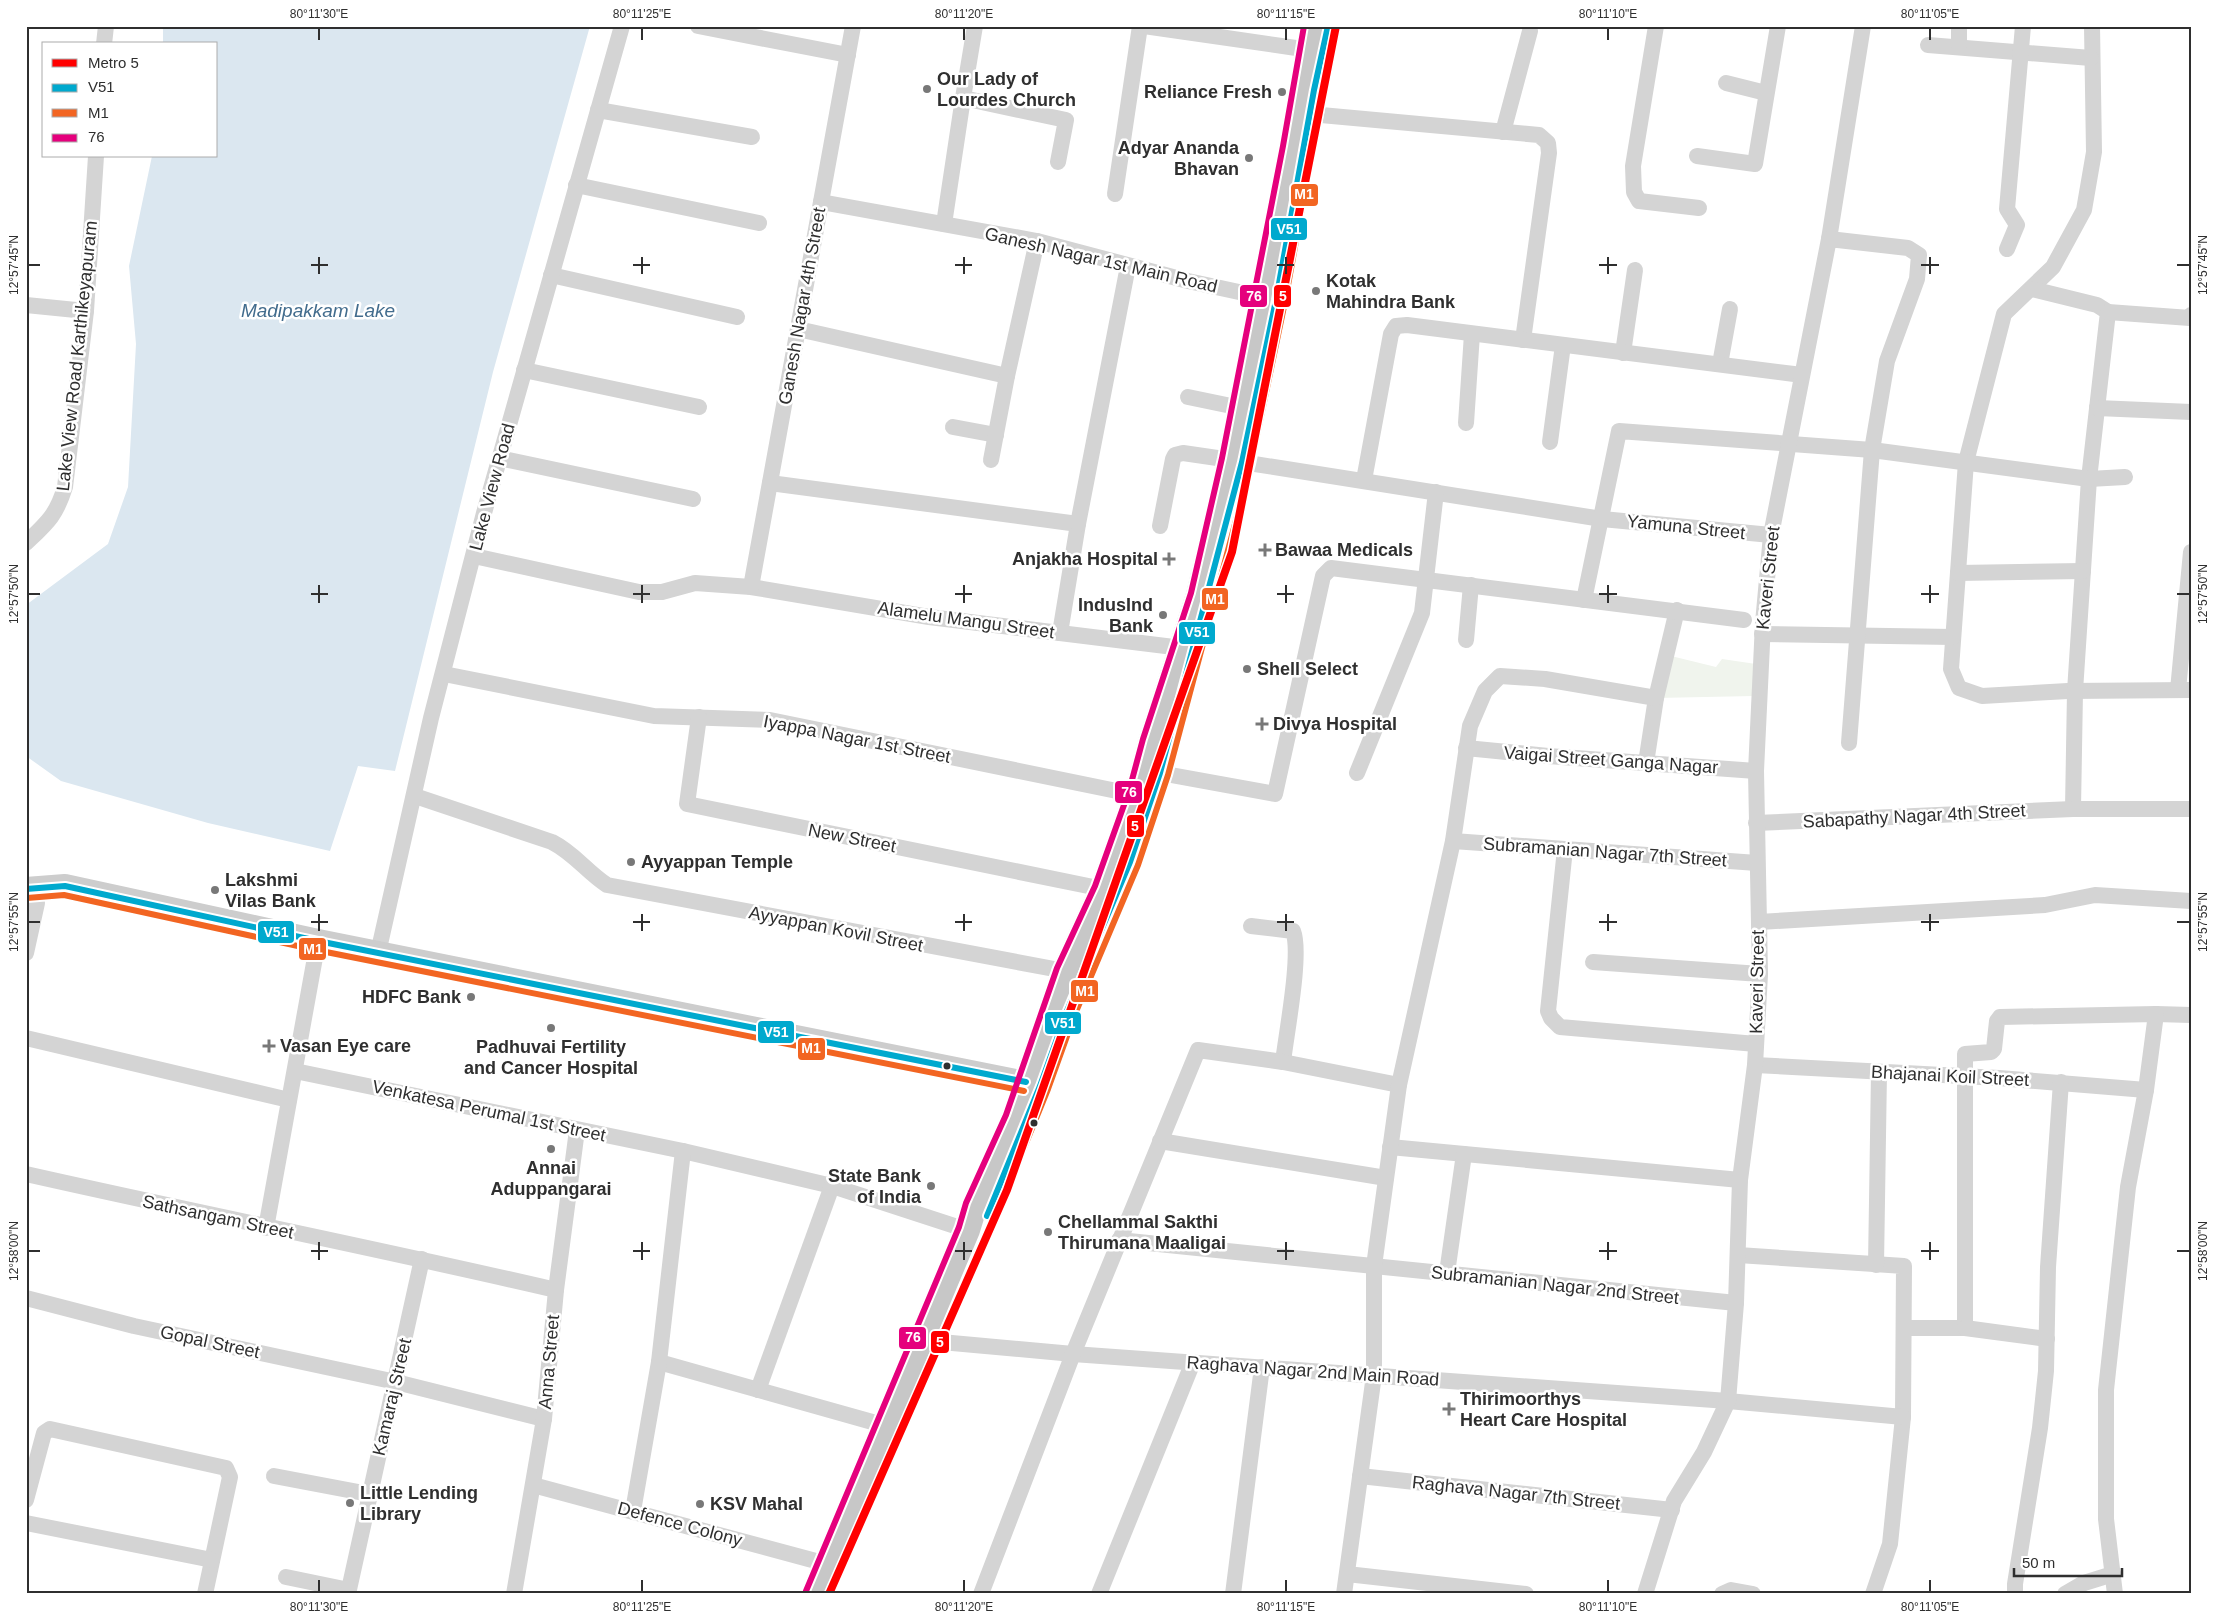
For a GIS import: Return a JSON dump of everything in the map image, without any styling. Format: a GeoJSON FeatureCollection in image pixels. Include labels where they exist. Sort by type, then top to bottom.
{"type":"FeatureCollection","features":[{"type":"Feature","properties":{"kind":"main road"},"geometry":{"type":"LineString","coordinates":[[829,1594],[926,1342],[974,1207],[1014,1118],[1033,1084],[1065,971],[1144,796],[1160,773],[1237,461],[1328,26]]}},
{"type":"Feature","properties":{"kind":"main road"},"geometry":{"type":"LineString","coordinates":[[814,1594],[883,1425],[926,1342],[1033,1084],[1067,1011],[1130,862],[1144,796],[1151,742],[1199,595],[1237,461],[1241,408],[1270,299],[1312,38]]}},
{"type":"Feature","properties":{"kind":"main road"},"geometry":{"type":"LineString","coordinates":[[30,889],[65,886],[318,941],[1033,1084]]}},
{"type":"Feature","properties":{"kind":"street"},"geometry":{"type":"LineString","coordinates":[[104,42],[106,26]]}},
{"type":"Feature","properties":{"kind":"street","name":"Lake View Road"},"geometry":{"type":"LineString","coordinates":[[378,953],[415,796],[431,718],[499,458],[622,26]]}},
{"type":"Feature","properties":{"kind":"street"},"geometry":{"type":"LineString","coordinates":[[698,26],[848,54]]}},
{"type":"Feature","properties":{"kind":"street","name":"Ganesh Nagar 4th Street"},"geometry":{"type":"LineString","coordinates":[[751,587],[853,26]]}},
{"type":"Feature","properties":{"kind":"street"},"geometry":{"type":"LineString","coordinates":[[944,224],[975,26]]}},
{"type":"Feature","properties":{"kind":"street"},"geometry":{"type":"LineString","coordinates":[[1115,194],[1140,26]]}},
{"type":"Feature","properties":{"kind":"street"},"geometry":{"type":"LineString","coordinates":[[1144,26],[1312,38]]}},
{"type":"Feature","properties":{"kind":"street"},"geometry":{"type":"LineString","coordinates":[[1656,26],[1633,166],[1634,192],[1639,201],[1699,208]]}},
{"type":"Feature","properties":{"kind":"street"},"geometry":{"type":"LineString","coordinates":[[1697,156],[1755,164],[1778,26]]}},
{"type":"Feature","properties":{"kind":"street","name":"Kaveri Street"},"geometry":{"type":"LineString","coordinates":[[1728,1400],[1736,1303],[1740,1180],[1755,1065],[1760,974],[1756,771],[1762,634],[1771,535],[1787,445],[1829,238],[1863,26]]}},
{"type":"Feature","properties":{"kind":"street"},"geometry":{"type":"LineString","coordinates":[[1959,26],[1959,47]]}},
{"type":"Feature","properties":{"kind":"street"},"geometry":{"type":"LineString","coordinates":[[2007,249],[2017,225],[2007,209],[2023,26]]}},
{"type":"Feature","properties":{"kind":"street"},"geometry":{"type":"LineString","coordinates":[[2092,26],[2091,58],[2094,152],[2084,210],[2053,267],[2004,314],[1966,462],[1951,669],[1960,688],[1982,696],[2075,691],[2184,690],[2191,552]]}},
{"type":"Feature","properties":{"kind":"street"},"geometry":{"type":"LineString","coordinates":[[1503,132],[1530,31]]}},
{"type":"Feature","properties":{"kind":"street"},"geometry":{"type":"LineString","coordinates":[[1928,45],[2091,58]]}},
{"type":"Feature","properties":{"kind":"street"},"geometry":{"type":"LineString","coordinates":[[1726,83],[1766,93]]}},
{"type":"Feature","properties":{"kind":"street"},"geometry":{"type":"LineString","coordinates":[[963,98],[1066,120],[1058,162]]}},
{"type":"Feature","properties":{"kind":"street"},"geometry":{"type":"LineString","coordinates":[[598,110],[752,137]]}},
{"type":"Feature","properties":{"kind":"street"},"geometry":{"type":"LineString","coordinates":[[1310,114],[1539,135],[1548,143],[1549,153],[1523,340]]}},
{"type":"Feature","properties":{"kind":"street","name":"Lake View Road Karthikeyapuram"},"geometry":{"type":"LineString","coordinates":[[26,543],[52,518],[60,505],[65,487],[86,311],[96,158]]}},
{"type":"Feature","properties":{"kind":"street"},"geometry":{"type":"LineString","coordinates":[[576,185],[759,223]]}},
{"type":"Feature","properties":{"kind":"street","name":"Ganesh Nagar 1st Main Road"},"geometry":{"type":"LineString","coordinates":[[821,202],[1037,241],[1128,266],[1270,299]]}},
{"type":"Feature","properties":{"kind":"street"},"geometry":{"type":"LineString","coordinates":[[1829,238],[1908,248],[1919,255],[1917,279],[1887,362],[1872,450],[1849,743]]}},
{"type":"Feature","properties":{"kind":"street"},"geometry":{"type":"LineString","coordinates":[[991,460],[1007,376],[1037,241]]}},
{"type":"Feature","properties":{"kind":"street"},"geometry":{"type":"LineString","coordinates":[[1060,633],[1078,524],[1128,266]]}},
{"type":"Feature","properties":{"kind":"street"},"geometry":{"type":"LineString","coordinates":[[1623,352],[1636,270]]}},
{"type":"Feature","properties":{"kind":"street"},"geometry":{"type":"LineString","coordinates":[[551,275],[737,316]]}},
{"type":"Feature","properties":{"kind":"street"},"geometry":{"type":"LineString","coordinates":[[2032,289],[2098,305],[2108,312],[2191,317]]}},
{"type":"Feature","properties":{"kind":"street"},"geometry":{"type":"LineString","coordinates":[[26,304],[86,311]]}},
{"type":"Feature","properties":{"kind":"street"},"geometry":{"type":"LineString","coordinates":[[1720,364],[1730,308]]}},
{"type":"Feature","properties":{"kind":"street"},"geometry":{"type":"LineString","coordinates":[[2073,809],[2075,691],[2089,479],[2108,312]]}},
{"type":"Feature","properties":{"kind":"street"},"geometry":{"type":"LineString","coordinates":[[1364,480],[1390,334],[1396,326],[1407,325],[1802,375]]}},
{"type":"Feature","properties":{"kind":"street"},"geometry":{"type":"LineString","coordinates":[[798,329],[1007,376]]}},
{"type":"Feature","properties":{"kind":"street"},"geometry":{"type":"LineString","coordinates":[[1466,422],[1472,334]]}},
{"type":"Feature","properties":{"kind":"street"},"geometry":{"type":"LineString","coordinates":[[1550,442],[1563,345]]}},
{"type":"Feature","properties":{"kind":"street"},"geometry":{"type":"LineString","coordinates":[[524,370],[698,407]]}},
{"type":"Feature","properties":{"kind":"street"},"geometry":{"type":"LineString","coordinates":[[1188,397],[1241,408]]}},
{"type":"Feature","properties":{"kind":"street"},"geometry":{"type":"LineString","coordinates":[[2097,408],[2191,412]]}},
{"type":"Feature","properties":{"kind":"street"},"geometry":{"type":"LineString","coordinates":[[953,427],[996,435]]}},
{"type":"Feature","properties":{"kind":"street"},"geometry":{"type":"LineString","coordinates":[[1584,600],[1620,432],[1872,450],[2089,479],[2125,477]]}},
{"type":"Feature","properties":{"kind":"street","name":"Yamuna Street"},"geometry":{"type":"LineString","coordinates":[[1160,526],[1173,459],[1175,455],[1183,452],[1602,518],[1771,535]]}},
{"type":"Feature","properties":{"kind":"street"},"geometry":{"type":"LineString","coordinates":[[499,458],[693,499]]}},
{"type":"Feature","properties":{"kind":"street"},"geometry":{"type":"LineString","coordinates":[[770,483],[1078,524]]}},
{"type":"Feature","properties":{"kind":"street"},"geometry":{"type":"LineString","coordinates":[[1357,773],[1422,613],[1436,492]]}},
{"type":"Feature","properties":{"kind":"street","name":"Alamelu Mangu Street"},"geometry":{"type":"LineString","coordinates":[[474,556],[639,592],[662,592],[695,583],[751,587],[930,617],[1182,648]]}},
{"type":"Feature","properties":{"kind":"street"},"geometry":{"type":"LineString","coordinates":[[1160,773],[1275,794],[1323,576],[1331,568],[1677,610],[1744,620]]}},
{"type":"Feature","properties":{"kind":"street"},"geometry":{"type":"LineString","coordinates":[[1958,573],[2083,570]]}},
{"type":"Feature","properties":{"kind":"street"},"geometry":{"type":"LineString","coordinates":[[1466,640],[1471,585]]}},
{"type":"Feature","properties":{"kind":"street"},"geometry":{"type":"LineString","coordinates":[[1646,763],[1656,698],[1677,610]]}},
{"type":"Feature","properties":{"kind":"street"},"geometry":{"type":"LineString","coordinates":[[1762,634],[1952,638]]}},
{"type":"Feature","properties":{"kind":"street","name":"Iyappa Nagar 1st Street"},"geometry":{"type":"LineString","coordinates":[[444,674],[654,716],[770,720],[1144,796]]}},
{"type":"Feature","properties":{"kind":"street"},"geometry":{"type":"LineString","coordinates":[[1344,1594],[1374,1375],[1374,1266],[1399,1085],[1453,841],[1470,726],[1485,691],[1500,676],[1545,679],[1656,698]]}},
{"type":"Feature","properties":{"kind":"street","name":"New Street"},"geometry":{"type":"LineString","coordinates":[[699,717],[687,804],[1103,889]]}},
{"type":"Feature","properties":{"kind":"street","name":"Vaigai Street Ganga Nagar"},"geometry":{"type":"LineString","coordinates":[[1466,748],[1756,771]]}},
{"type":"Feature","properties":{"kind":"street","name":"Ayyappan Kovil Street"},"geometry":{"type":"LineString","coordinates":[[415,796],[552,842],[566,849],[596,878],[607,885],[1065,971]]}},
{"type":"Feature","properties":{"kind":"street","name":"Sabapathy Nagar 4th Street"},"geometry":{"type":"LineString","coordinates":[[1756,823],[2073,809],[2191,809]]}},
{"type":"Feature","properties":{"kind":"street","name":"Subramanian Nagar 7th Street"},"geometry":{"type":"LineString","coordinates":[[1453,841],[1757,863]]}},
{"type":"Feature","properties":{"kind":"street"},"geometry":{"type":"LineString","coordinates":[[1565,849],[1548,1011],[1551,1018],[1560,1027],[1756,1044]]}},
{"type":"Feature","properties":{"kind":"street"},"geometry":{"type":"LineString","coordinates":[[26,953],[37,903],[30,889]]}},
{"type":"Feature","properties":{"kind":"street"},"geometry":{"type":"LineString","coordinates":[[1759,922],[2045,905],[2095,895],[2191,901]]}},
{"type":"Feature","properties":{"kind":"street"},"geometry":{"type":"LineString","coordinates":[[1251,926],[1293,931],[1296,937],[1296,958],[1283,1062]]}},
{"type":"Feature","properties":{"kind":"street"},"geometry":{"type":"LineString","coordinates":[[266,1228],[318,941]]}},
{"type":"Feature","properties":{"kind":"street"},"geometry":{"type":"LineString","coordinates":[[1593,962],[1760,974]]}},
{"type":"Feature","properties":{"kind":"street"},"geometry":{"type":"LineString","coordinates":[[2115,1594],[2106,1519],[2106,1390],[2128,1187],[2146,1090],[2156,1014]]}},
{"type":"Feature","properties":{"kind":"street"},"geometry":{"type":"LineString","coordinates":[[1965,1328],[1965,1054],[1991,1052],[1994,1049],[1997,1020],[2000,1017],[2191,1015]]}},
{"type":"Feature","properties":{"kind":"street"},"geometry":{"type":"LineString","coordinates":[[26,1038],[289,1100]]}},
{"type":"Feature","properties":{"kind":"street"},"geometry":{"type":"LineString","coordinates":[[981,1594],[1073,1354],[1198,1050],[1283,1062],[1399,1085]]}},
{"type":"Feature","properties":{"kind":"street","name":"Bhajanai Koil Street"},"geometry":{"type":"LineString","coordinates":[[1755,1065],[2061,1082],[2146,1090]]}},
{"type":"Feature","properties":{"kind":"street","name":"Venkatesa Perumal 1st Street"},"geometry":{"type":"LineString","coordinates":[[295,1071],[682,1151],[832,1186],[967,1230]]}},
{"type":"Feature","properties":{"kind":"street"},"geometry":{"type":"LineString","coordinates":[[1876,1265],[1879,1072]]}},
{"type":"Feature","properties":{"kind":"street"},"geometry":{"type":"LineString","coordinates":[[2015,1594],[2040,1428],[2047,1339],[2048,1267],[2061,1082]]}},
{"type":"Feature","properties":{"kind":"street","name":"Anna Street"},"geometry":{"type":"LineString","coordinates":[[514,1594],[544,1420],[556,1290],[577,1130]]}},
{"type":"Feature","properties":{"kind":"street"},"geometry":{"type":"LineString","coordinates":[[1160,1141],[1386,1178]]}},
{"type":"Feature","properties":{"kind":"street"},"geometry":{"type":"LineString","coordinates":[[1390,1147],[1740,1180]]}},
{"type":"Feature","properties":{"kind":"street"},"geometry":{"type":"LineString","coordinates":[[633,1512],[659,1362],[682,1151]]}},
{"type":"Feature","properties":{"kind":"street"},"geometry":{"type":"LineString","coordinates":[[1447,1273],[1464,1154]]}},
{"type":"Feature","properties":{"kind":"street","name":"Sathsangam Street"},"geometry":{"type":"LineString","coordinates":[[26,1174],[266,1228],[422,1259],[556,1290]]}},
{"type":"Feature","properties":{"kind":"street"},"geometry":{"type":"LineString","coordinates":[[758,1390],[832,1186]]}},
{"type":"Feature","properties":{"kind":"street","name":"Subramanian Nagar 2nd Street"},"geometry":{"type":"LineString","coordinates":[[1120,1240],[1736,1303]]}},
{"type":"Feature","properties":{"kind":"street"},"geometry":{"type":"LineString","coordinates":[[1738,1255],[1904,1266],[1903,1417],[1890,1544],[1873,1594]]}},
{"type":"Feature","properties":{"kind":"street","name":"Kamaraj Street"},"geometry":{"type":"LineString","coordinates":[[348,1592],[422,1259]]}},
{"type":"Feature","properties":{"kind":"street","name":"Gopal Street"},"geometry":{"type":"LineString","coordinates":[[26,1298],[134,1326],[396,1382],[544,1420]]}},
{"type":"Feature","properties":{"kind":"street"},"geometry":{"type":"LineString","coordinates":[[1904,1328],[1965,1328],[2047,1339]]}},
{"type":"Feature","properties":{"kind":"street","name":"Raghava Nagar 2nd Main Road"},"geometry":{"type":"LineString","coordinates":[[926,1342],[1728,1400],[1903,1417]]}},
{"type":"Feature","properties":{"kind":"street"},"geometry":{"type":"LineString","coordinates":[[659,1362],[883,1425]]}},
{"type":"Feature","properties":{"kind":"street"},"geometry":{"type":"LineString","coordinates":[[1099,1594],[1193,1362]]}},
{"type":"Feature","properties":{"kind":"street"},"geometry":{"type":"LineString","coordinates":[[1233,1594],[1262,1367]]}},
{"type":"Feature","properties":{"kind":"street"},"geometry":{"type":"LineString","coordinates":[[1645,1594],[1674,1501],[1704,1452],[1728,1400]]}},
{"type":"Feature","properties":{"kind":"street"},"geometry":{"type":"LineString","coordinates":[[26,1500],[44,1433],[50,1429],[222,1467],[228,1470],[230,1477],[204,1594]]}},
{"type":"Feature","properties":{"kind":"street"},"geometry":{"type":"LineString","coordinates":[[274,1476],[369,1494]]}},
{"type":"Feature","properties":{"kind":"street","name":"Raghava Nagar 7th Street"},"geometry":{"type":"LineString","coordinates":[[1360,1476],[1672,1510]]}},
{"type":"Feature","properties":{"kind":"street","name":"Defence Colony"},"geometry":{"type":"LineString","coordinates":[[533,1486],[827,1564]]}},
{"type":"Feature","properties":{"kind":"street"},"geometry":{"type":"LineString","coordinates":[[26,1524],[212,1560]]}},
{"type":"Feature","properties":{"kind":"street"},"geometry":{"type":"LineString","coordinates":[[1347,1574],[1526,1594]]}},
{"type":"Feature","properties":{"kind":"street"},"geometry":{"type":"LineString","coordinates":[[2065,1594],[2084,1583],[2113,1574]]}},
{"type":"Feature","properties":{"kind":"street"},"geometry":{"type":"LineString","coordinates":[[286,1578],[348,1592]]}},
{"type":"Feature","properties":{"kind":"street"},"geometry":{"type":"LineString","coordinates":[[1722,1594],[1730,1590],[1753,1594]]}},
{"type":"Feature","properties":{"kind":"shaded area"},"geometry":{"type":"Polygon","coordinates":[[[1667,655],[1716,667],[1722,659],[1756,664],[1754,696],[1656,698],[1667,655]]]}},
{"type":"Feature","properties":{"kind":"water","name":"Madipakkam Lake"},"geometry":{"type":"Polygon","coordinates":[[[163,26],[590,26],[493,372],[395,771],[358,766],[330,851],[208,823],[61,781],[26,756],[26,605],[108,544],[128,487],[136,344],[129,266],[152,158],[218,158],[218,42],[163,42],[163,26]]]}},
{"type":"Feature","properties":{"kind":"metro line","name":"5"},"geometry":{"type":"LineString","coordinates":[[829,1594],[1007,1190],[1232,552],[1336,26]]}},
{"type":"Feature","properties":{"kind":"transit line","name":"76"},"geometry":{"type":"LineString","coordinates":[[806,1591],[959,1227],[966,1203],[1006,1115],[1057,968],[1095,886],[1129,791],[1143,739],[1191,593],[1222,458],[1283,146],[1304,26]]}},
{"type":"Feature","properties":{"kind":"transit line","name":"V51"},"geometry":{"type":"LineString","coordinates":[[987,1216],[1040,1086],[1067,1011],[1130,862],[1160,773],[1242,462],[1276,300],[1314,90],[1328,26]]}},
{"type":"Feature","properties":{"kind":"transit line","name":"M1"},"geometry":{"type":"LineString","coordinates":[[995,1219],[1048,1089],[1075,1014],[1138,865],[1168,775],[1251,464],[1285,302],[1323,92],[1337,28]]}},
{"type":"Feature","properties":{"kind":"transit line","name":"V51"},"geometry":{"type":"LineString","coordinates":[[26,889],[65,886],[318,941],[1026,1082]]}},
{"type":"Feature","properties":{"kind":"transit line","name":"M1"},"geometry":{"type":"LineString","coordinates":[[27,898],[64,895],[316,950],[1024,1091]]}},
{"type":"Feature","properties":{"kind":"place","name":"Our Lady of Lourdes Church"},"geometry":{"type":"Point","coordinates":[927,89]}},
{"type":"Feature","properties":{"kind":"place","name":"Reliance Fresh"},"geometry":{"type":"Point","coordinates":[1282,92]}},
{"type":"Feature","properties":{"kind":"place","name":"Adyar Ananda Bhavan"},"geometry":{"type":"Point","coordinates":[1249,158]}},
{"type":"Feature","properties":{"kind":"place","name":"Kotak Mahindra Bank"},"geometry":{"type":"Point","coordinates":[1316,291]}},
{"type":"Feature","properties":{"kind":"place","name":"Bawaa Medicals"},"geometry":{"type":"Point","coordinates":[1265,550]}},
{"type":"Feature","properties":{"kind":"place","name":"Anjakha Hospital"},"geometry":{"type":"Point","coordinates":[1169,559]}},
{"type":"Feature","properties":{"kind":"place","name":"IndusInd Bank"},"geometry":{"type":"Point","coordinates":[1163,615]}},
{"type":"Feature","properties":{"kind":"place","name":"Shell Select"},"geometry":{"type":"Point","coordinates":[1247,669]}},
{"type":"Feature","properties":{"kind":"place","name":"Divya Hospital"},"geometry":{"type":"Point","coordinates":[1262,724]}},
{"type":"Feature","properties":{"kind":"place","name":"Ayyappan Temple"},"geometry":{"type":"Point","coordinates":[631,862]}},
{"type":"Feature","properties":{"kind":"place","name":"Lakshmi Vilas Bank"},"geometry":{"type":"Point","coordinates":[215,890]}},
{"type":"Feature","properties":{"kind":"place","name":"HDFC Bank"},"geometry":{"type":"Point","coordinates":[471,997]}},
{"type":"Feature","properties":{"kind":"place","name":"Padhuvai Fertility and Cancer Hospital"},"geometry":{"type":"Point","coordinates":[551,1028]}},
{"type":"Feature","properties":{"kind":"place","name":"Vasan Eye care"},"geometry":{"type":"Point","coordinates":[269,1046]}},
{"type":"Feature","properties":{"kind":"place","name":"Annai Aduppangarai"},"geometry":{"type":"Point","coordinates":[551,1149]}},
{"type":"Feature","properties":{"kind":"place","name":"State Bank of India"},"geometry":{"type":"Point","coordinates":[931,1186]}},
{"type":"Feature","properties":{"kind":"place","name":"Chellammal Sakthi Thirumana Maaligai"},"geometry":{"type":"Point","coordinates":[1048,1232]}},
{"type":"Feature","properties":{"kind":"place","name":"Thirimoorthys Heart Care Hospital"},"geometry":{"type":"Point","coordinates":[1449,1409]}},
{"type":"Feature","properties":{"kind":"place","name":"Little Lending Library"},"geometry":{"type":"Point","coordinates":[350,1503]}},
{"type":"Feature","properties":{"kind":"place","name":"KSV Mahal"},"geometry":{"type":"Point","coordinates":[700,1504]}}]}
